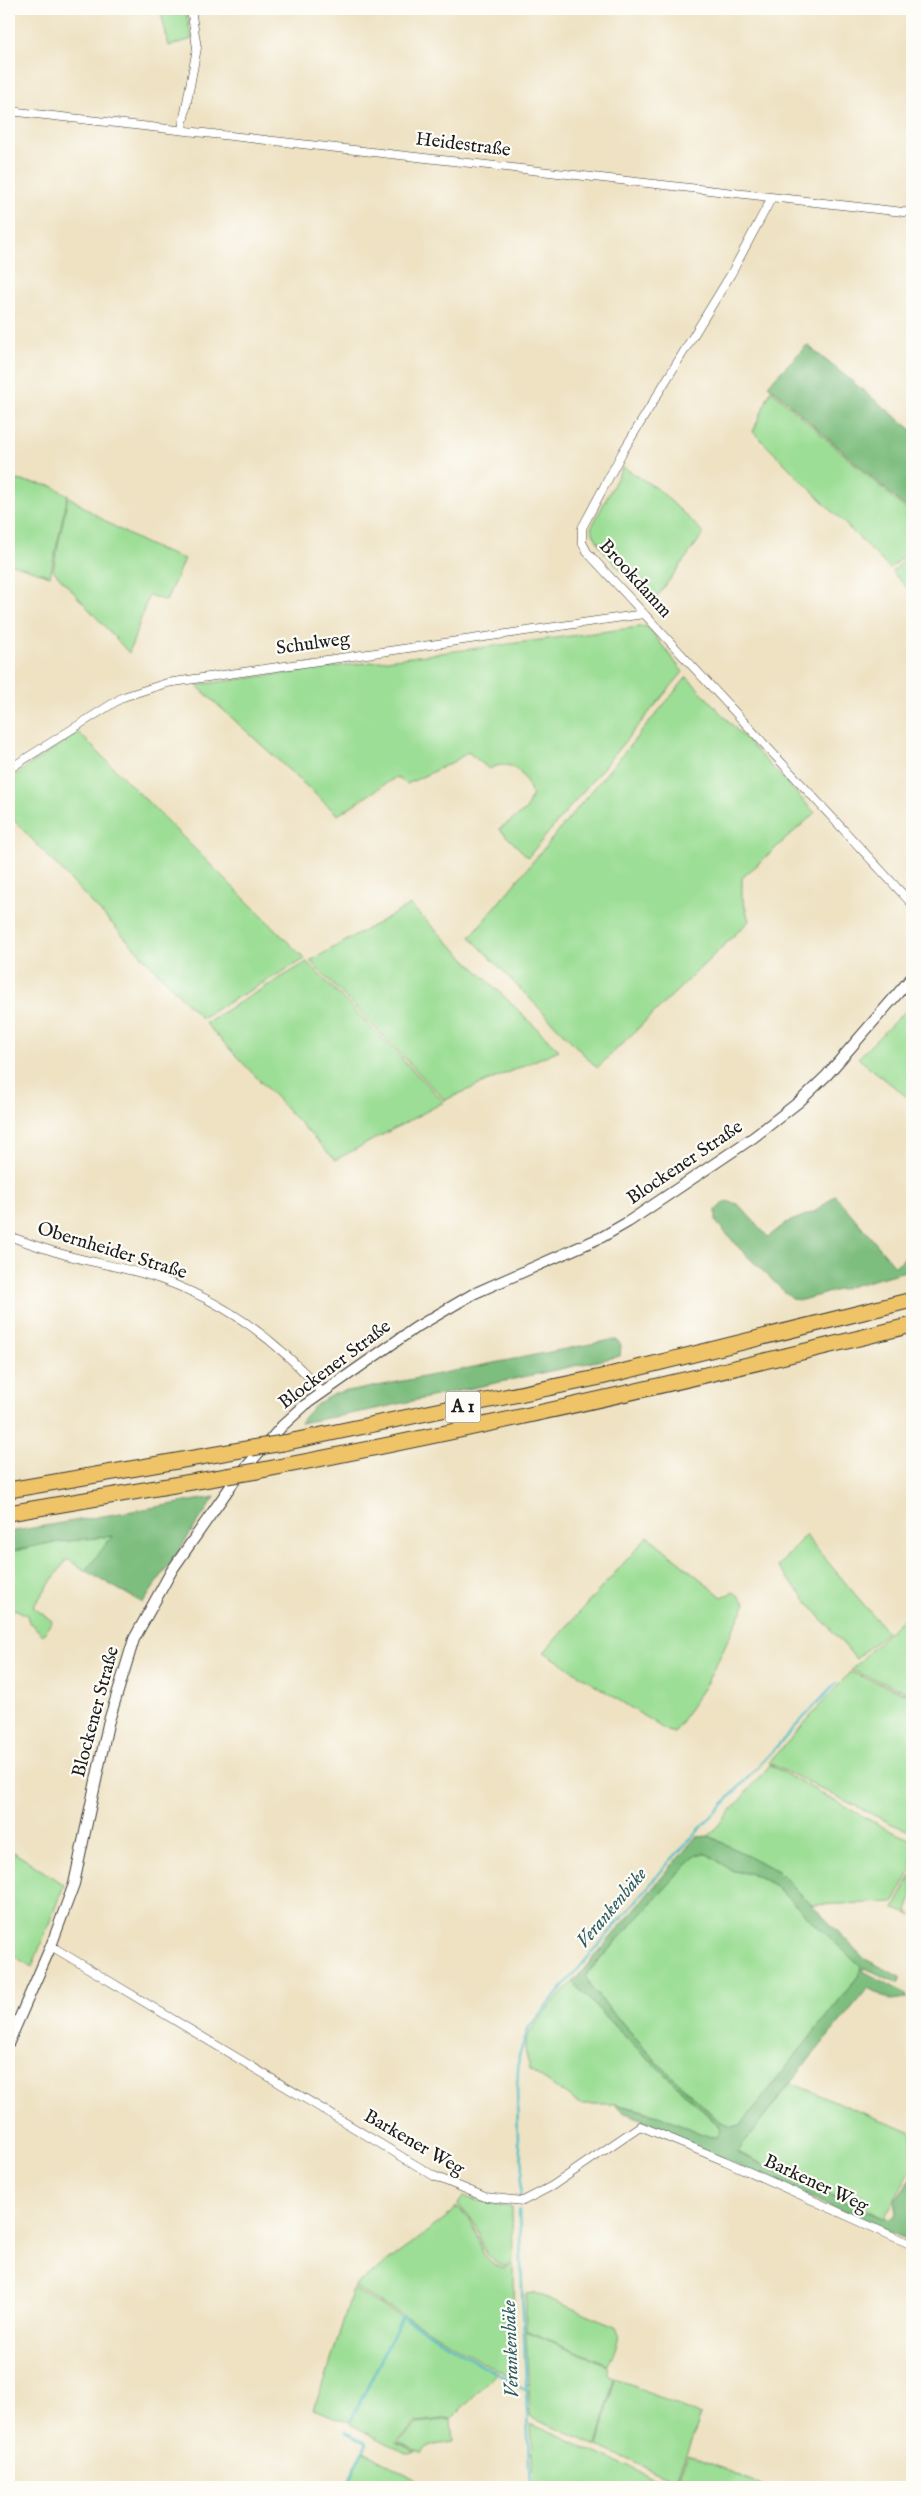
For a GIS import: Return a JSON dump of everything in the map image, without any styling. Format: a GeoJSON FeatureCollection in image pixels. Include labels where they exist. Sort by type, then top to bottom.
{"type":"FeatureCollection","features":[{"type":"Feature","properties":{"kind":"highway","name":"A 1"},"geometry":{"type":"LineString","coordinates":[[9,1490],[252,1448],[460,1408],[648,1366],[912,1300]]}},
{"type":"Feature","properties":{"kind":"highway","name":"A 1"},"geometry":{"type":"LineString","coordinates":[[9,1513],[257,1471],[378,1448],[664,1386],[912,1325]]}},
{"type":"Feature","properties":{"kind":"street"},"geometry":{"type":"LineString","coordinates":[[182,129],[198,48],[191,9]]}},
{"type":"Feature","properties":{"kind":"street","name":"Heidestraße"},"geometry":{"type":"LineString","coordinates":[[9,111],[182,129],[771,199],[912,213]]}},
{"type":"Feature","properties":{"kind":"street","name":"Brookdamm"},"geometry":{"type":"LineString","coordinates":[[771,199],[731,274],[622,453],[582,528],[582,542],[587,552],[912,904]]}},
{"type":"Feature","properties":{"kind":"street","name":"Schulweg"},"geometry":{"type":"LineString","coordinates":[[9,769],[123,697],[167,683],[644,614]]}},
{"type":"Feature","properties":{"kind":"street","name":"Blockener Straße"},"geometry":{"type":"LineString","coordinates":[[9,2042],[51,1946],[74,1884],[108,1724],[124,1668],[141,1622],[182,1554],[235,1480],[282,1426],[322,1392],[451,1305],[602,1237],[654,1205],[754,1137],[812,1090],[912,977]]}},
{"type":"Feature","properties":{"kind":"street","name":"Obernheider Straße"},"geometry":{"type":"LineString","coordinates":[[9,1236],[48,1251],[142,1273],[214,1302],[260,1332],[292,1360],[322,1392]]}},
{"type":"Feature","properties":{"kind":"street","name":"Barkener Weg"},"geometry":{"type":"LineString","coordinates":[[51,1946],[434,2176],[477,2194],[514,2202],[527,2200],[552,2186],[640,2126],[725,2161],[912,2245]]}},
{"type":"Feature","properties":{"kind":"green space"},"geometry":{"type":"Polygon","coordinates":[[[160,9],[185,9],[192,39],[169,46],[160,9]]]}},
{"type":"Feature","properties":{"kind":"green space"},"geometry":{"type":"Polygon","coordinates":[[[807,345],[912,430],[912,513],[768,385],[807,345]]]}},
{"type":"Feature","properties":{"kind":"green space"},"geometry":{"type":"Polygon","coordinates":[[[771,390],[912,515],[912,548],[890,569],[753,432],[771,390]]]}},
{"type":"Feature","properties":{"kind":"green space"},"geometry":{"type":"Polygon","coordinates":[[[623,467],[658,489],[704,533],[654,601],[610,559],[591,528],[623,467]]]}},
{"type":"Feature","properties":{"kind":"green space"},"geometry":{"type":"Polygon","coordinates":[[[9,479],[52,486],[68,495],[50,576],[9,563],[9,479]]]}},
{"type":"Feature","properties":{"kind":"green space"},"geometry":{"type":"Polygon","coordinates":[[[68,496],[124,532],[153,547],[184,559],[166,601],[149,595],[129,653],[53,570],[68,496]]]}},
{"type":"Feature","properties":{"kind":"green space"},"geometry":{"type":"Polygon","coordinates":[[[912,552],[912,593],[892,572],[912,552]]]}},
{"type":"Feature","properties":{"kind":"green space"},"geometry":{"type":"Polygon","coordinates":[[[647,626],[683,672],[528,857],[499,829],[526,810],[532,794],[526,780],[511,766],[504,765],[489,769],[468,752],[455,761],[407,784],[396,777],[338,815],[196,685],[647,626]]]}},
{"type":"Feature","properties":{"kind":"green space"},"geometry":{"type":"Polygon","coordinates":[[[687,677],[815,813],[742,878],[742,896],[749,921],[597,1068],[470,937],[687,677]]]}},
{"type":"Feature","properties":{"kind":"green space"},"geometry":{"type":"Polygon","coordinates":[[[78,732],[305,959],[201,1018],[9,815],[9,779],[78,732]]]}},
{"type":"Feature","properties":{"kind":"green space"},"geometry":{"type":"Polygon","coordinates":[[[410,905],[559,1050],[445,1100],[310,961],[410,905]]]}},
{"type":"Feature","properties":{"kind":"green space"},"geometry":{"type":"Polygon","coordinates":[[[307,962],[444,1102],[335,1160],[205,1023],[307,962]]]}},
{"type":"Feature","properties":{"kind":"green space"},"geometry":{"type":"Polygon","coordinates":[[[912,1004],[912,1101],[858,1058],[912,1004]]]}},
{"type":"Feature","properties":{"kind":"green space"},"geometry":{"type":"Polygon","coordinates":[[[835,1195],[895,1266],[912,1252],[912,1269],[802,1300],[792,1299],[740,1249],[716,1222],[716,1210],[725,1201],[738,1204],[768,1237],[786,1223],[816,1211],[835,1195]]]}},
{"type":"Feature","properties":{"kind":"green space"},"geometry":{"type":"Polygon","coordinates":[[[617,1340],[621,1345],[620,1356],[366,1411],[300,1423],[323,1400],[345,1391],[617,1340]]]}},
{"type":"Feature","properties":{"kind":"green space"},"geometry":{"type":"Polygon","coordinates":[[[215,1497],[143,1603],[86,1571],[112,1536],[44,1544],[9,1552],[9,1532],[215,1497]]]}},
{"type":"Feature","properties":{"kind":"green space"},"geometry":{"type":"Polygon","coordinates":[[[805,1535],[887,1632],[856,1659],[778,1567],[805,1535]]]}},
{"type":"Feature","properties":{"kind":"green space"},"geometry":{"type":"Polygon","coordinates":[[[113,1536],[86,1571],[67,1559],[33,1607],[52,1621],[43,1635],[29,1622],[27,1615],[15,1609],[9,1614],[9,1552],[44,1544],[113,1536]]]}},
{"type":"Feature","properties":{"kind":"green space"},"geometry":{"type":"Polygon","coordinates":[[[648,1536],[722,1597],[734,1592],[746,1603],[707,1682],[674,1733],[667,1731],[544,1652],[648,1536]]]}},
{"type":"Feature","properties":{"kind":"green space"},"geometry":{"type":"Polygon","coordinates":[[[912,1609],[912,1694],[851,1670],[912,1609]]]}},
{"type":"Feature","properties":{"kind":"green space"},"geometry":{"type":"Polygon","coordinates":[[[850,1672],[912,1696],[912,1832],[769,1763],[850,1672]]]}},
{"type":"Feature","properties":{"kind":"green space"},"geometry":{"type":"Polygon","coordinates":[[[770,1765],[888,1830],[912,1840],[912,1868],[894,1902],[811,1905],[778,1871],[709,1836],[770,1765]]]}},
{"type":"Feature","properties":{"kind":"green space"},"geometry":{"type":"Polygon","coordinates":[[[709,1836],[778,1871],[865,1959],[901,1977],[898,1983],[865,1968],[863,1971],[907,1994],[907,1998],[891,2000],[868,1988],[792,2080],[737,2153],[884,2219],[893,2218],[897,2212],[895,2201],[912,2178],[912,2242],[639,2123],[644,2120],[623,2112],[614,2104],[661,2116],[710,2137],[717,2136],[721,2130],[717,2124],[618,2030],[573,1982],[696,1837],[709,1836]],[[697,1854],[586,1974],[592,1989],[658,2063],[718,2120],[731,2127],[741,2125],[859,1975],[861,1967],[774,1885],[753,1874],[733,1871],[707,1854],[697,1854]]]}},
{"type":"Feature","properties":{"kind":"green space"},"geometry":{"type":"Polygon","coordinates":[[[9,1849],[64,1885],[32,1967],[9,1953],[9,1849]]]}},
{"type":"Feature","properties":{"kind":"green space"},"geometry":{"type":"Polygon","coordinates":[[[696,1854],[707,1854],[733,1871],[753,1874],[774,1885],[861,1967],[859,1975],[741,2125],[731,2127],[718,2120],[658,2063],[592,1989],[586,1975],[696,1854]]]}},
{"type":"Feature","properties":{"kind":"green space"},"geometry":{"type":"Polygon","coordinates":[[[912,1873],[912,1897],[907,1911],[912,1915],[894,1909],[912,1873]]]}},
{"type":"Feature","properties":{"kind":"green space"},"geometry":{"type":"Polygon","coordinates":[[[573,1982],[618,2030],[717,2124],[721,2130],[717,2136],[710,2137],[661,2116],[637,2109],[614,2104],[580,2104],[530,2070],[525,2047],[531,2030],[544,2012],[573,1982]]]}},
{"type":"Feature","properties":{"kind":"green space"},"geometry":{"type":"Polygon","coordinates":[[[791,2083],[912,2133],[912,2169],[884,2218],[737,2152],[791,2083]]]}},
{"type":"Feature","properties":{"kind":"green space"},"geometry":{"type":"Polygon","coordinates":[[[463,2197],[512,2208],[513,2262],[505,2266],[496,2262],[486,2252],[472,2219],[458,2204],[463,2197]]]}},
{"type":"Feature","properties":{"kind":"green space"},"geometry":{"type":"Polygon","coordinates":[[[456,2207],[470,2218],[483,2253],[491,2263],[504,2268],[513,2264],[514,2380],[354,2287],[452,2213],[456,2207]]]}},
{"type":"Feature","properties":{"kind":"green space"},"geometry":{"type":"Polygon","coordinates":[[[353,2289],[402,2317],[349,2422],[313,2409],[325,2380],[353,2289]]]}},
{"type":"Feature","properties":{"kind":"green space"},"geometry":{"type":"Polygon","coordinates":[[[535,2293],[615,2326],[618,2340],[608,2364],[526,2330],[526,2294],[535,2293]]]}},
{"type":"Feature","properties":{"kind":"green space"},"geometry":{"type":"Polygon","coordinates":[[[403,2317],[497,2373],[452,2418],[416,2422],[397,2442],[415,2452],[406,2453],[350,2424],[403,2317]]]}},
{"type":"Feature","properties":{"kind":"green space"},"geometry":{"type":"Polygon","coordinates":[[[526,2331],[608,2365],[609,2375],[614,2378],[597,2446],[530,2417],[526,2331]]]}},
{"type":"Feature","properties":{"kind":"green space"},"geometry":{"type":"Polygon","coordinates":[[[615,2378],[701,2416],[675,2481],[598,2446],[615,2378]]]}},
{"type":"Feature","properties":{"kind":"green space"},"geometry":{"type":"Polygon","coordinates":[[[451,2419],[453,2442],[432,2446],[422,2454],[399,2442],[417,2423],[451,2419]]]}},
{"type":"Feature","properties":{"kind":"green space"},"geometry":{"type":"Polygon","coordinates":[[[531,2424],[657,2480],[654,2487],[533,2487],[531,2424]]]}},
{"type":"Feature","properties":{"kind":"green space"},"geometry":{"type":"Polygon","coordinates":[[[364,2451],[413,2478],[425,2487],[347,2487],[364,2451]]]}},
{"type":"Feature","properties":{"kind":"green space"},"geometry":{"type":"Polygon","coordinates":[[[688,2454],[766,2487],[688,2487],[676,2482],[688,2454]]]}},
{"type":"Feature","properties":{"kind":"waterway","name":"Verankenbäke"},"geometry":{"type":"LineString","coordinates":[[520,2196],[523,2164],[518,2143],[517,2087],[519,2056],[529,2027],[670,1861],[836,1683]]}},
{"type":"Feature","properties":{"kind":"waterway","name":"Verankenbäke"},"geometry":{"type":"LineString","coordinates":[[519,2210],[530,2487]]}},
{"type":"Feature","properties":{"kind":"waterway"},"geometry":{"type":"LineString","coordinates":[[351,2421],[402,2317],[523,2389]]}},
{"type":"Feature","properties":{"kind":"waterway"},"geometry":{"type":"LineString","coordinates":[[346,2432],[367,2443],[346,2487]]}}]}
